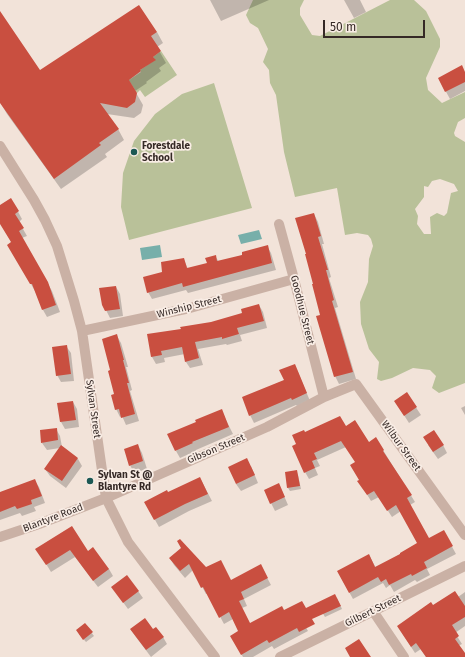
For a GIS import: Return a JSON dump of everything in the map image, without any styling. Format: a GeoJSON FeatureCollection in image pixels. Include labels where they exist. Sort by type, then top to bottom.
{"type":"FeatureCollection","features":[{"type":"Feature","properties":{"kind":"street","name":"Sylvan Street"},"geometry":{"type":"LineString","coordinates":[[0,146],[45,220],[57,246],[74,301],[82,331],[106,498],[128,542],[215,657]]}},
{"type":"Feature","properties":{"kind":"street","name":"Goodhue Street"},"geometry":{"type":"LineString","coordinates":[[279,224],[324,397]]}},
{"type":"Feature","properties":{"kind":"street","name":"Winship Street"},"geometry":{"type":"LineString","coordinates":[[82,331],[190,308],[294,279]]}},
{"type":"Feature","properties":{"kind":"street","name":"Wilbur Street"},"geometry":{"type":"LineString","coordinates":[[324,397],[356,384],[465,535]]}},
{"type":"Feature","properties":{"kind":"street","name":"Gibson Street"},"geometry":{"type":"LineString","coordinates":[[106,498],[267,427],[324,397]]}},
{"type":"Feature","properties":{"kind":"street","name":"Blantyre Road"},"geometry":{"type":"LineString","coordinates":[[0,537],[39,524],[106,498]]}},
{"type":"Feature","properties":{"kind":"street","name":"Gilbert Street"},"geometry":{"type":"LineString","coordinates":[[280,657],[465,566]]}},
{"type":"Feature","properties":{"kind":"street"},"geometry":{"type":"LineString","coordinates":[[373,611],[404,657]]}},
{"type":"Feature","properties":{"kind":"green space"},"geometry":{"type":"Polygon","coordinates":[[[253,0],[304,0],[300,8],[300,15],[312,35],[320,36],[390,0],[414,0],[426,11],[440,39],[440,47],[426,78],[428,90],[442,103],[465,92],[465,118],[458,122],[454,133],[455,136],[465,142],[465,383],[439,393],[432,388],[436,376],[430,370],[413,368],[392,378],[381,381],[377,379],[379,362],[369,349],[361,324],[360,302],[368,282],[369,259],[373,246],[371,239],[368,235],[357,233],[345,235],[337,188],[295,197],[284,152],[276,95],[270,83],[269,70],[263,62],[268,49],[258,28],[250,23],[246,15],[253,0]],[[440,179],[432,181],[428,187],[424,186],[424,197],[415,209],[418,216],[417,224],[424,234],[431,234],[430,217],[437,213],[444,216],[447,213],[451,193],[458,191],[454,184],[440,179]]]}},
{"type":"Feature","properties":{"kind":"green space"},"geometry":{"type":"Polygon","coordinates":[[[161,51],[177,75],[145,97],[140,90],[137,93],[128,79],[129,80],[141,72],[140,70],[155,60],[153,57],[161,51]]]}},
{"type":"Feature","properties":{"kind":"green space"},"geometry":{"type":"Polygon","coordinates":[[[214,83],[252,208],[129,240],[121,207],[123,173],[134,141],[155,114],[182,94],[214,83]]]}},
{"type":"Feature","properties":{"kind":"water"},"geometry":{"type":"Polygon","coordinates":[[[259,230],[262,239],[241,244],[238,235],[259,230]]]}},
{"type":"Feature","properties":{"kind":"water"},"geometry":{"type":"Polygon","coordinates":[[[160,245],[162,257],[142,260],[140,248],[160,245]]]}},
{"type":"Feature","properties":{"kind":"building"},"geometry":{"type":"Polygon","coordinates":[[[139,5],[157,32],[151,36],[161,51],[153,57],[156,60],[140,70],[141,71],[129,80],[137,93],[135,102],[127,108],[100,103],[119,129],[99,143],[101,145],[54,179],[0,103],[0,11],[40,70],[139,5]]]}},
{"type":"Feature","properties":{"kind":"building"},"geometry":{"type":"Polygon","coordinates":[[[462,65],[465,72],[465,82],[445,92],[438,78],[462,65]]]}},
{"type":"Feature","properties":{"kind":"building"},"geometry":{"type":"Polygon","coordinates":[[[11,198],[19,211],[15,214],[24,228],[19,231],[48,282],[56,305],[42,310],[32,284],[30,284],[7,245],[11,242],[0,224],[0,205],[11,198]]]}},
{"type":"Feature","properties":{"kind":"building"},"geometry":{"type":"Polygon","coordinates":[[[314,213],[321,236],[318,237],[328,270],[326,270],[334,300],[332,301],[353,372],[334,377],[316,316],[320,315],[306,254],[295,218],[314,213]]]}},
{"type":"Feature","properties":{"kind":"building"},"geometry":{"type":"Polygon","coordinates":[[[268,245],[272,263],[183,287],[182,283],[147,293],[143,277],[162,272],[161,262],[184,258],[187,268],[207,263],[205,258],[216,255],[217,261],[242,255],[242,252],[268,245]]]}},
{"type":"Feature","properties":{"kind":"building"},"geometry":{"type":"Polygon","coordinates":[[[116,286],[120,309],[105,311],[102,305],[99,288],[116,286]]]}},
{"type":"Feature","properties":{"kind":"building"},"geometry":{"type":"Polygon","coordinates":[[[259,304],[264,321],[237,328],[239,334],[222,339],[222,337],[195,342],[199,358],[185,362],[182,347],[161,351],[162,355],[151,357],[147,334],[181,329],[180,327],[211,322],[242,313],[241,309],[259,304]]]}},
{"type":"Feature","properties":{"kind":"building"},"geometry":{"type":"Polygon","coordinates":[[[117,334],[135,414],[121,418],[119,409],[115,410],[111,395],[114,394],[108,371],[110,370],[102,339],[117,334]]]}},
{"type":"Feature","properties":{"kind":"building"},"geometry":{"type":"Polygon","coordinates":[[[67,345],[71,374],[56,376],[52,347],[67,345]]]}},
{"type":"Feature","properties":{"kind":"building"},"geometry":{"type":"Polygon","coordinates":[[[295,364],[307,393],[292,400],[291,398],[249,416],[242,397],[284,380],[279,370],[295,364]]]}},
{"type":"Feature","properties":{"kind":"building"},"geometry":{"type":"Polygon","coordinates":[[[407,392],[417,407],[404,416],[394,401],[407,392]]]}},
{"type":"Feature","properties":{"kind":"building"},"geometry":{"type":"Polygon","coordinates":[[[73,401],[76,420],[60,422],[57,403],[73,401]]]}},
{"type":"Feature","properties":{"kind":"building"},"geometry":{"type":"Polygon","coordinates":[[[222,409],[229,427],[192,442],[193,443],[175,451],[167,434],[222,409]]]}},
{"type":"Feature","properties":{"kind":"building"},"geometry":{"type":"Polygon","coordinates":[[[340,416],[346,426],[355,420],[369,442],[376,437],[384,450],[383,451],[412,495],[407,498],[429,538],[444,530],[453,546],[424,562],[427,568],[412,576],[411,574],[389,585],[386,579],[381,582],[378,577],[349,593],[337,571],[369,554],[375,567],[417,543],[396,505],[387,511],[374,491],[367,495],[357,481],[359,480],[350,465],[355,462],[341,441],[314,453],[317,459],[312,461],[315,468],[304,473],[292,446],[296,444],[292,435],[304,430],[305,432],[340,416]]]}},
{"type":"Feature","properties":{"kind":"building"},"geometry":{"type":"Polygon","coordinates":[[[57,428],[58,440],[41,443],[40,430],[57,428]]]}},
{"type":"Feature","properties":{"kind":"building"},"geometry":{"type":"Polygon","coordinates":[[[434,430],[444,445],[433,452],[423,437],[434,430]]]}},
{"type":"Feature","properties":{"kind":"building"},"geometry":{"type":"Polygon","coordinates":[[[138,444],[143,461],[129,466],[124,449],[138,444]]]}},
{"type":"Feature","properties":{"kind":"building"},"geometry":{"type":"Polygon","coordinates":[[[61,445],[78,458],[62,481],[44,469],[61,445]]]}},
{"type":"Feature","properties":{"kind":"building"},"geometry":{"type":"Polygon","coordinates":[[[247,458],[255,475],[236,484],[228,467],[247,458]]]}},
{"type":"Feature","properties":{"kind":"building"},"geometry":{"type":"Polygon","coordinates":[[[297,470],[300,486],[287,488],[285,472],[297,470]]]}},
{"type":"Feature","properties":{"kind":"building"},"geometry":{"type":"Polygon","coordinates":[[[200,477],[208,494],[154,520],[144,502],[167,490],[168,492],[200,477]]]}},
{"type":"Feature","properties":{"kind":"building"},"geometry":{"type":"Polygon","coordinates":[[[35,479],[42,496],[31,500],[32,504],[17,509],[15,506],[0,512],[0,492],[35,479]]]}},
{"type":"Feature","properties":{"kind":"building"},"geometry":{"type":"Polygon","coordinates":[[[279,483],[285,497],[270,504],[264,490],[279,483]]]}},
{"type":"Feature","properties":{"kind":"building"},"geometry":{"type":"Polygon","coordinates":[[[72,526],[88,551],[93,547],[109,569],[93,581],[70,550],[46,565],[35,549],[72,526]]]}},
{"type":"Feature","properties":{"kind":"building"},"geometry":{"type":"Polygon","coordinates":[[[180,539],[206,567],[221,560],[231,580],[261,564],[268,578],[241,592],[244,599],[239,601],[250,623],[282,606],[284,610],[302,601],[306,608],[335,594],[341,606],[312,619],[315,624],[299,632],[297,628],[269,643],[267,640],[241,655],[230,636],[238,631],[229,612],[219,618],[189,564],[180,571],[169,558],[181,548],[177,541],[180,539]]]}},
{"type":"Feature","properties":{"kind":"building"},"geometry":{"type":"Polygon","coordinates":[[[127,575],[139,591],[123,603],[111,587],[127,575]]]}},
{"type":"Feature","properties":{"kind":"building"},"geometry":{"type":"Polygon","coordinates":[[[455,591],[465,606],[465,617],[452,625],[459,636],[455,639],[465,653],[465,657],[426,657],[416,643],[411,647],[397,626],[431,602],[433,605],[455,591]]]}},
{"type":"Feature","properties":{"kind":"building"},"geometry":{"type":"Polygon","coordinates":[[[145,618],[153,629],[156,627],[164,637],[146,650],[130,629],[145,618]]]}},
{"type":"Feature","properties":{"kind":"building"},"geometry":{"type":"Polygon","coordinates":[[[85,623],[93,632],[83,640],[76,630],[85,623]]]}},
{"type":"Feature","properties":{"kind":"building"},"geometry":{"type":"Polygon","coordinates":[[[359,639],[371,657],[350,657],[345,648],[359,639]]]}},
{"type":"Feature","properties":{"kind":"place","name":"Forestdale School"},"geometry":{"type":"Point","coordinates":[134,152]}},
{"type":"Feature","properties":{"kind":"place","name":"Sylvan St @ Blantyre Rd"},"geometry":{"type":"Point","coordinates":[90,481]}}]}
